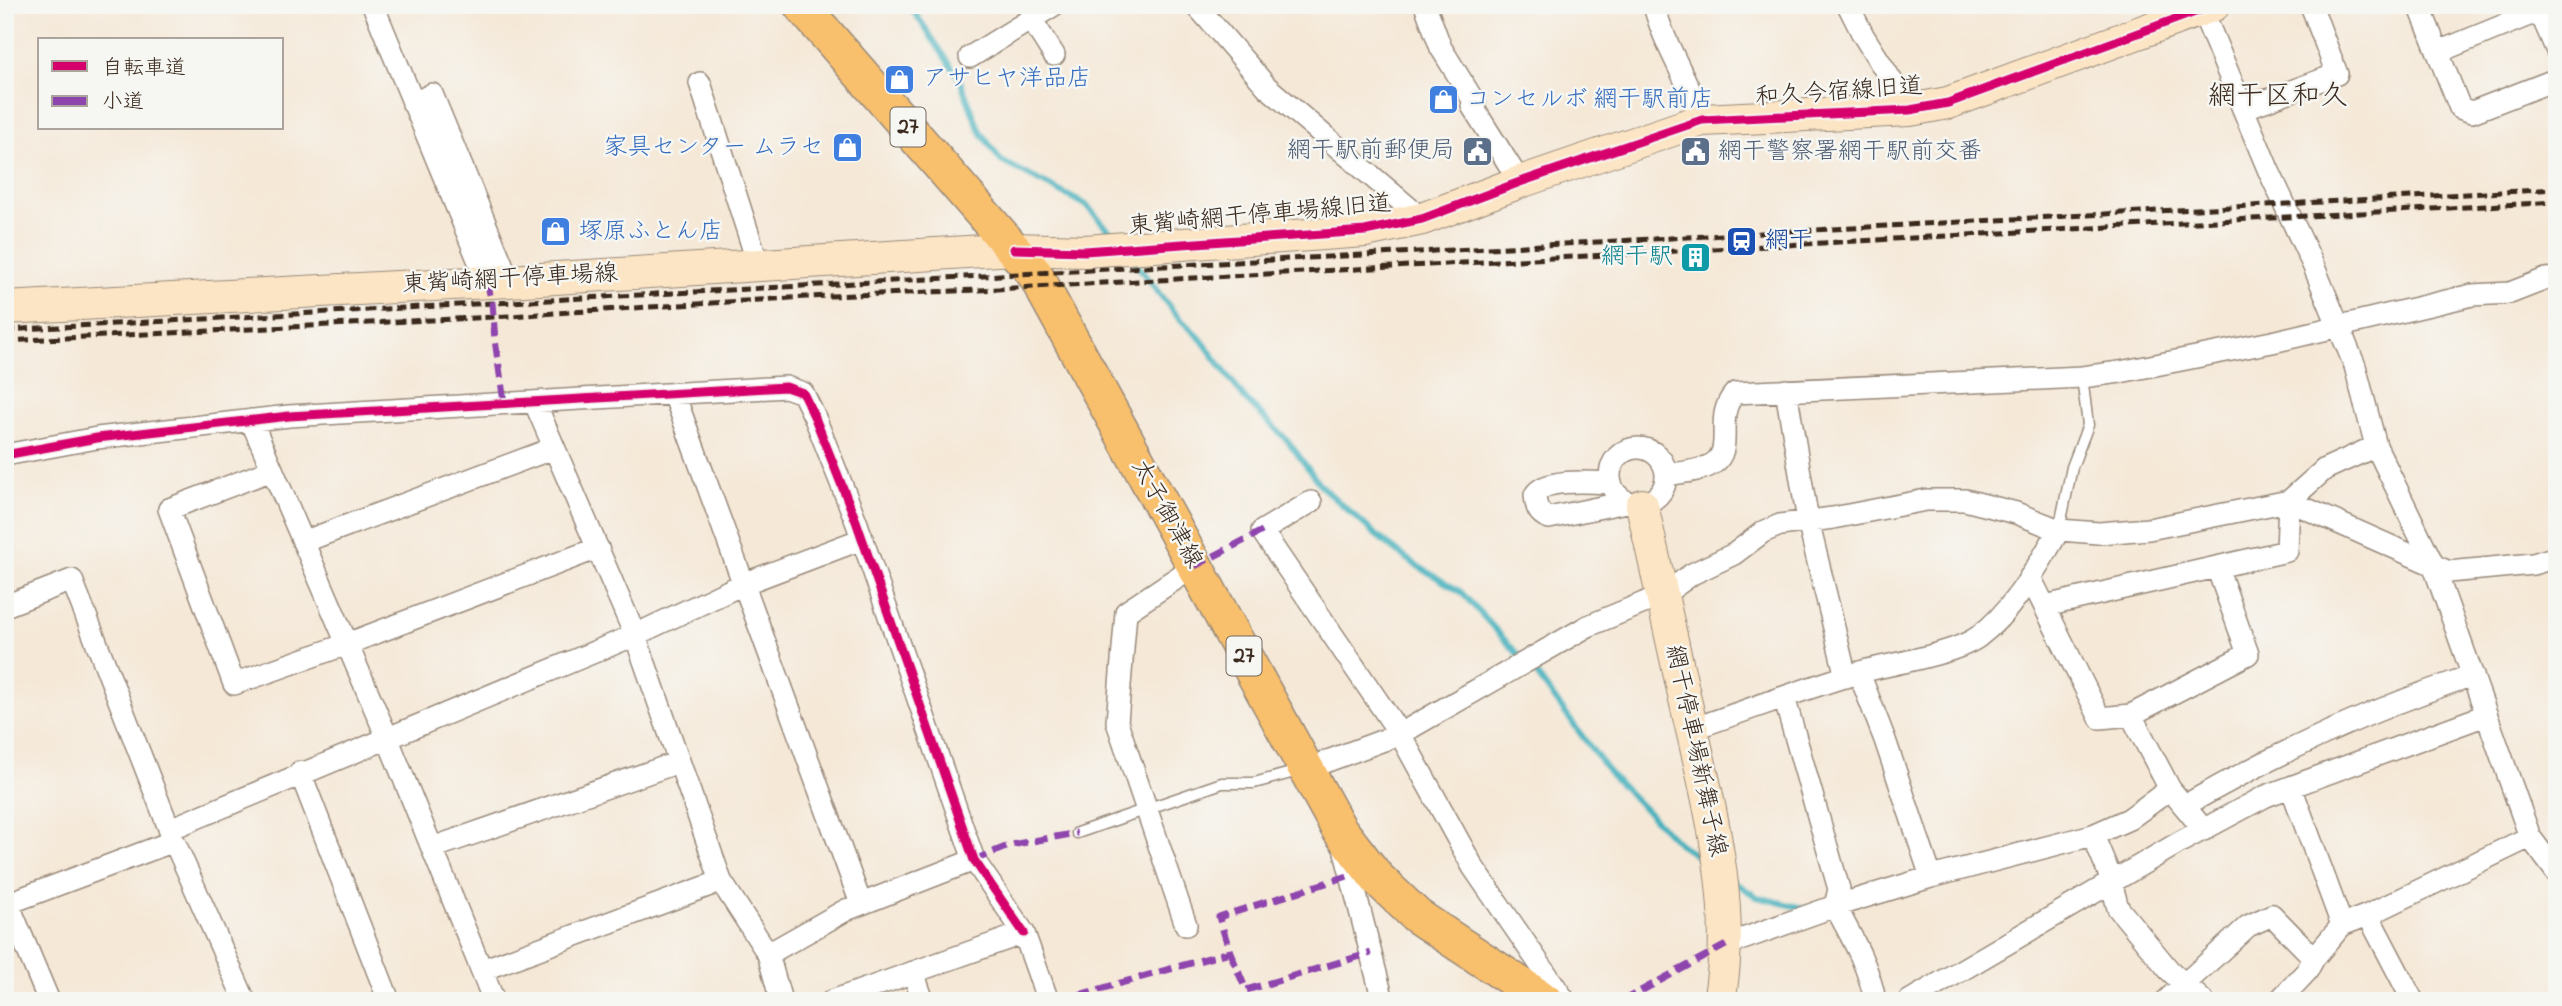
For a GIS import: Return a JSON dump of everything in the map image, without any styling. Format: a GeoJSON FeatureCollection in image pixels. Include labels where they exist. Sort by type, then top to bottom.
{"type":"FeatureCollection","features":[{"type":"Feature","properties":{"kind":"main road","name":"太子御津線"},"geometry":{"type":"LineString","coordinates":[[801,5],[1035,274],[1339,829],[1377,878],[1417,916],[1545,1001]]}},
{"type":"Feature","properties":{"kind":"main road","name":"和久今宿線旧道"},"geometry":{"type":"LineString","coordinates":[[1702,120],[1910,110],[1948,103],[2206,7]]}},
{"type":"Feature","properties":{"kind":"main road","name":"東觜崎網干停車場線旧道"},"geometry":{"type":"LineString","coordinates":[[1014,249],[1085,251],[1365,231],[1422,219],[1520,182],[1702,120]]}},
{"type":"Feature","properties":{"kind":"main road","name":"東觜崎網干停車場線"},"geometry":{"type":"LineString","coordinates":[[5,307],[498,281],[1014,249]]}},
{"type":"Feature","properties":{"kind":"main road","name":"網干停車場新舞子線"},"geometry":{"type":"LineString","coordinates":[[1634,503],[1663,595],[1713,827],[1726,945],[1719,1001]]}},
{"type":"Feature","properties":{"kind":"street"},"geometry":{"type":"LineString","coordinates":[[373,5],[413,104],[498,281]]}},
{"type":"Feature","properties":{"kind":"street"},"geometry":{"type":"LineString","coordinates":[[970,57],[1054,5]]}},
{"type":"Feature","properties":{"kind":"street"},"geometry":{"type":"LineString","coordinates":[[1196,5],[1267,87],[1422,219]]}},
{"type":"Feature","properties":{"kind":"street"},"geometry":{"type":"LineString","coordinates":[[1425,5],[1441,48],[1475,103],[1472,106],[1520,182]]}},
{"type":"Feature","properties":{"kind":"street"},"geometry":{"type":"LineString","coordinates":[[1654,5],[1659,24],[1702,120]]}},
{"type":"Feature","properties":{"kind":"street"},"geometry":{"type":"LineString","coordinates":[[1848,5],[1863,35],[1910,110]]}},
{"type":"Feature","properties":{"kind":"street"},"geometry":{"type":"LineString","coordinates":[[2243,109],[2337,74],[2311,5]]}},
{"type":"Feature","properties":{"kind":"street"},"geometry":{"type":"LineString","coordinates":[[2419,5],[2460,108],[2466,112],[2557,79]]}},
{"type":"Feature","properties":{"kind":"street"},"geometry":{"type":"LineString","coordinates":[[2206,7],[2243,109],[2355,366],[2376,446],[2433,564],[2530,837],[2557,873]]}},
{"type":"Feature","properties":{"kind":"street"},"geometry":{"type":"LineString","coordinates":[[2438,52],[2529,15],[2538,15],[2544,21],[2557,51]]}},
{"type":"Feature","properties":{"kind":"street"},"geometry":{"type":"LineString","coordinates":[[1031,19],[1055,55]]}},
{"type":"Feature","properties":{"kind":"street"},"geometry":{"type":"LineString","coordinates":[[700,82],[758,264]]}},
{"type":"Feature","properties":{"kind":"street"},"geometry":{"type":"LineString","coordinates":[[1666,475],[1703,468],[1716,462],[1724,448],[1726,402],[1735,393],[2082,377],[2120,372],[2272,342],[2472,295],[2510,293],[2546,279],[2557,278]]}},
{"type":"Feature","properties":{"kind":"street"},"geometry":{"type":"LineString","coordinates":[[5,455],[97,438],[251,420],[505,402],[535,403],[786,387],[803,393],[862,539],[974,860],[1024,933],[1048,1001]]}},
{"type":"Feature","properties":{"kind":"street"},"geometry":{"type":"LineString","coordinates":[[1786,390],[1808,521],[1853,675],[1885,740],[1931,877]]}},
{"type":"Feature","properties":{"kind":"street"},"geometry":{"type":"LineString","coordinates":[[674,394],[860,904]]}},
{"type":"Feature","properties":{"kind":"street"},"geometry":{"type":"LineString","coordinates":[[535,403],[635,635],[721,881],[768,954],[781,1001]]}},
{"type":"Feature","properties":{"kind":"street"},"geometry":{"type":"LineString","coordinates":[[251,420],[387,737],[494,1001]]}},
{"type":"Feature","properties":{"kind":"street"},"geometry":{"type":"LineString","coordinates":[[1306,769],[1400,734],[1588,626],[1663,595],[1692,574],[1734,554],[1763,532],[1780,525],[1926,500],[1965,500],[2016,513],[2059,530],[2099,533],[2148,529],[2288,501],[2325,469],[2376,446]]}},
{"type":"Feature","properties":{"kind":"street"},"geometry":{"type":"LineString","coordinates":[[303,542],[554,448]]}},
{"type":"Feature","properties":{"kind":"street"},"geometry":{"type":"LineString","coordinates":[[1610,482],[1554,484],[1542,487],[1535,495],[1537,508],[1542,516],[1549,518],[1634,503],[1657,497],[1662,491],[1666,475],[1660,457],[1643,448],[1634,448],[1617,456],[1609,473],[1613,491],[1634,503]]}},
{"type":"Feature","properties":{"kind":"street"},"geometry":{"type":"LineString","coordinates":[[272,470],[169,509],[233,684],[347,644],[598,548]]}},
{"type":"Feature","properties":{"kind":"street"},"geometry":{"type":"LineString","coordinates":[[2288,501],[2449,572],[2533,564],[2557,557]]}},
{"type":"Feature","properties":{"kind":"street"},"geometry":{"type":"LineString","coordinates":[[2045,606],[2287,551],[2288,501]]}},
{"type":"Feature","properties":{"kind":"street"},"geometry":{"type":"LineString","coordinates":[[1311,502],[1262,531],[1400,734],[1473,867],[1564,1001]]}},
{"type":"Feature","properties":{"kind":"street"},"geometry":{"type":"LineString","coordinates":[[1692,729],[1853,675],[1953,648],[1975,639],[1992,626],[2031,577],[2059,530]]}},
{"type":"Feature","properties":{"kind":"street"},"geometry":{"type":"LineString","coordinates":[[49,1001],[7,900],[172,835],[300,772],[635,635],[743,584],[862,539]]}},
{"type":"Feature","properties":{"kind":"street"},"geometry":{"type":"LineString","coordinates":[[1186,925],[1117,722],[1126,612],[1195,566]]}},
{"type":"Feature","properties":{"kind":"street"},"geometry":{"type":"LineString","coordinates":[[2031,577],[2100,718],[2131,715],[2248,654],[2217,567]]}},
{"type":"Feature","properties":{"kind":"street"},"geometry":{"type":"LineString","coordinates":[[5,606],[72,580],[172,835],[245,1001]]}},
{"type":"Feature","properties":{"kind":"street"},"geometry":{"type":"LineString","coordinates":[[2184,806],[2238,775],[2299,746],[2406,698],[2473,675]]}},
{"type":"Feature","properties":{"kind":"street"},"geometry":{"type":"LineString","coordinates":[[1784,698],[1839,889],[1823,910]]}},
{"type":"Feature","properties":{"kind":"street"},"geometry":{"type":"LineString","coordinates":[[2131,715],[2170,789],[2204,830]]}},
{"type":"Feature","properties":{"kind":"street"},"geometry":{"type":"LineString","coordinates":[[1909,1001],[2110,883],[2266,796],[2486,715]]}},
{"type":"Feature","properties":{"kind":"street"},"geometry":{"type":"LineString","coordinates":[[432,848],[679,762]]}},
{"type":"Feature","properties":{"kind":"street"},"geometry":{"type":"LineString","coordinates":[[300,772],[389,1001]]}},
{"type":"Feature","properties":{"kind":"street"},"geometry":{"type":"LineString","coordinates":[[2291,787],[2342,925]]}},
{"type":"Feature","properties":{"kind":"street"},"geometry":{"type":"LineString","coordinates":[[1726,945],[1823,910],[1931,877],[2093,835],[2129,819],[2170,789]]}},
{"type":"Feature","properties":{"kind":"street"},"geometry":{"type":"LineString","coordinates":[[1339,829],[1383,1001]]}},
{"type":"Feature","properties":{"kind":"street"},"geometry":{"type":"LineString","coordinates":[[2093,835],[2108,871],[2118,908],[2169,970],[2203,1001]]}},
{"type":"Feature","properties":{"kind":"street"},"geometry":{"type":"LineString","coordinates":[[2279,1001],[2307,971],[2314,958],[2342,925],[2530,837]]}},
{"type":"Feature","properties":{"kind":"street"},"geometry":{"type":"LineString","coordinates":[[768,954],[846,910],[974,860]]}},
{"type":"Feature","properties":{"kind":"street"},"geometry":{"type":"LineString","coordinates":[[482,970],[721,881]]}},
{"type":"Feature","properties":{"kind":"street"},"geometry":{"type":"LineString","coordinates":[[1823,910],[1860,955],[1872,983],[1875,1001]]}},
{"type":"Feature","properties":{"kind":"street"},"geometry":{"type":"LineString","coordinates":[[2166,1001],[2248,926],[2272,915],[2314,958]]}},
{"type":"Feature","properties":{"kind":"street"},"geometry":{"type":"LineString","coordinates":[[2368,915],[2413,1001]]}},
{"type":"Feature","properties":{"kind":"street"},"geometry":{"type":"LineString","coordinates":[[832,1001],[1024,933]]}},
{"type":"Feature","properties":{"kind":"street"},"geometry":{"type":"LineString","coordinates":[[913,972],[923,1001]]}},
{"type":"Feature","properties":{"kind":"lane"},"geometry":{"type":"LineString","coordinates":[[2059,530],[2072,467],[2088,425],[2082,377]]}},
{"type":"Feature","properties":{"kind":"lane"},"geometry":{"type":"LineString","coordinates":[[1077,833],[1222,783],[1254,783],[1306,769]]}},
{"type":"Feature","properties":{"kind":"waterway"},"geometry":{"type":"LineString","coordinates":[[907,5],[959,78],[980,131],[1001,161],[1086,205],[1117,239]]}},
{"type":"Feature","properties":{"kind":"waterway"},"geometry":{"type":"LineString","coordinates":[[2551,5],[2557,20]]}},
{"type":"Feature","properties":{"kind":"waterway"},"geometry":{"type":"LineString","coordinates":[[1132,259],[1176,315],[1201,339],[1245,399],[1288,441],[1321,486],[1411,562],[1461,592],[1537,675],[1611,775],[1679,844],[1710,865]]}},
{"type":"Feature","properties":{"kind":"waterway"},"geometry":{"type":"LineString","coordinates":[[1733,881],[1757,897],[1807,909]]}},
{"type":"Feature","properties":{"kind":"railway"},"geometry":{"type":"LineString","coordinates":[[5,330],[2557,189]]}},
{"type":"Feature","properties":{"kind":"railway"},"geometry":{"type":"LineString","coordinates":[[5,341],[493,317],[806,297],[979,290],[2557,202]]}},
{"type":"Feature","properties":{"kind":"marked path"},"geometry":{"type":"LineString","coordinates":[[487,281],[504,402]]}},
{"type":"Feature","properties":{"kind":"marked path"},"geometry":{"type":"LineString","coordinates":[[1195,566],[1262,531]]}},
{"type":"Feature","properties":{"kind":"marked path"},"geometry":{"type":"LineString","coordinates":[[974,860],[1011,845],[1077,833]]}},
{"type":"Feature","properties":{"kind":"marked path"},"geometry":{"type":"LineString","coordinates":[[1058,1001],[1230,952],[1219,917],[1351,875]]}},
{"type":"Feature","properties":{"kind":"marked path"},"geometry":{"type":"LineString","coordinates":[[1622,1001],[1726,945]]}},
{"type":"Feature","properties":{"kind":"marked path"},"geometry":{"type":"LineString","coordinates":[[1230,952],[1246,990],[1371,953]]}},
{"type":"Feature","properties":{"kind":"cycle path"},"geometry":{"type":"LineString","coordinates":[[1014,249],[1085,251],[1365,231],[1422,219],[1520,182],[1702,120],[1910,110],[1948,103],[2214,5]]}},
{"type":"Feature","properties":{"kind":"cycle path"},"geometry":{"type":"LineString","coordinates":[[5,455],[97,438],[289,416],[786,387],[803,393],[856,521],[974,860],[1024,933]]}},
{"type":"Feature","properties":{"kind":"place","name":"アサヒヤ洋品店"},"geometry":{"type":"Point","coordinates":[900,79]}},
{"type":"Feature","properties":{"kind":"place","name":"コンセルボ 網干駅前店"},"geometry":{"type":"Point","coordinates":[1443,100]}},
{"type":"Feature","properties":{"kind":"place","name":"家具センター ムラセ"},"geometry":{"type":"Point","coordinates":[847,148]}},
{"type":"Feature","properties":{"kind":"place","name":"網干駅前郵便局"},"geometry":{"type":"Point","coordinates":[1478,151]}},
{"type":"Feature","properties":{"kind":"place","name":"網干警察署網干駅前交番"},"geometry":{"type":"Point","coordinates":[1695,152]}},
{"type":"Feature","properties":{"kind":"place","name":"塚原ふとん店"},"geometry":{"type":"Point","coordinates":[556,232]}},
{"type":"Feature","properties":{"kind":"place","name":"網干"},"geometry":{"type":"Point","coordinates":[1742,241]}},
{"type":"Feature","properties":{"kind":"place","name":"網干駅"},"geometry":{"type":"Point","coordinates":[1696,257]}},
{"type":"Feature","properties":{"kind":"district","name":"網干区和久"},"geometry":{"type":"Point","coordinates":[2278,97]}}]}
